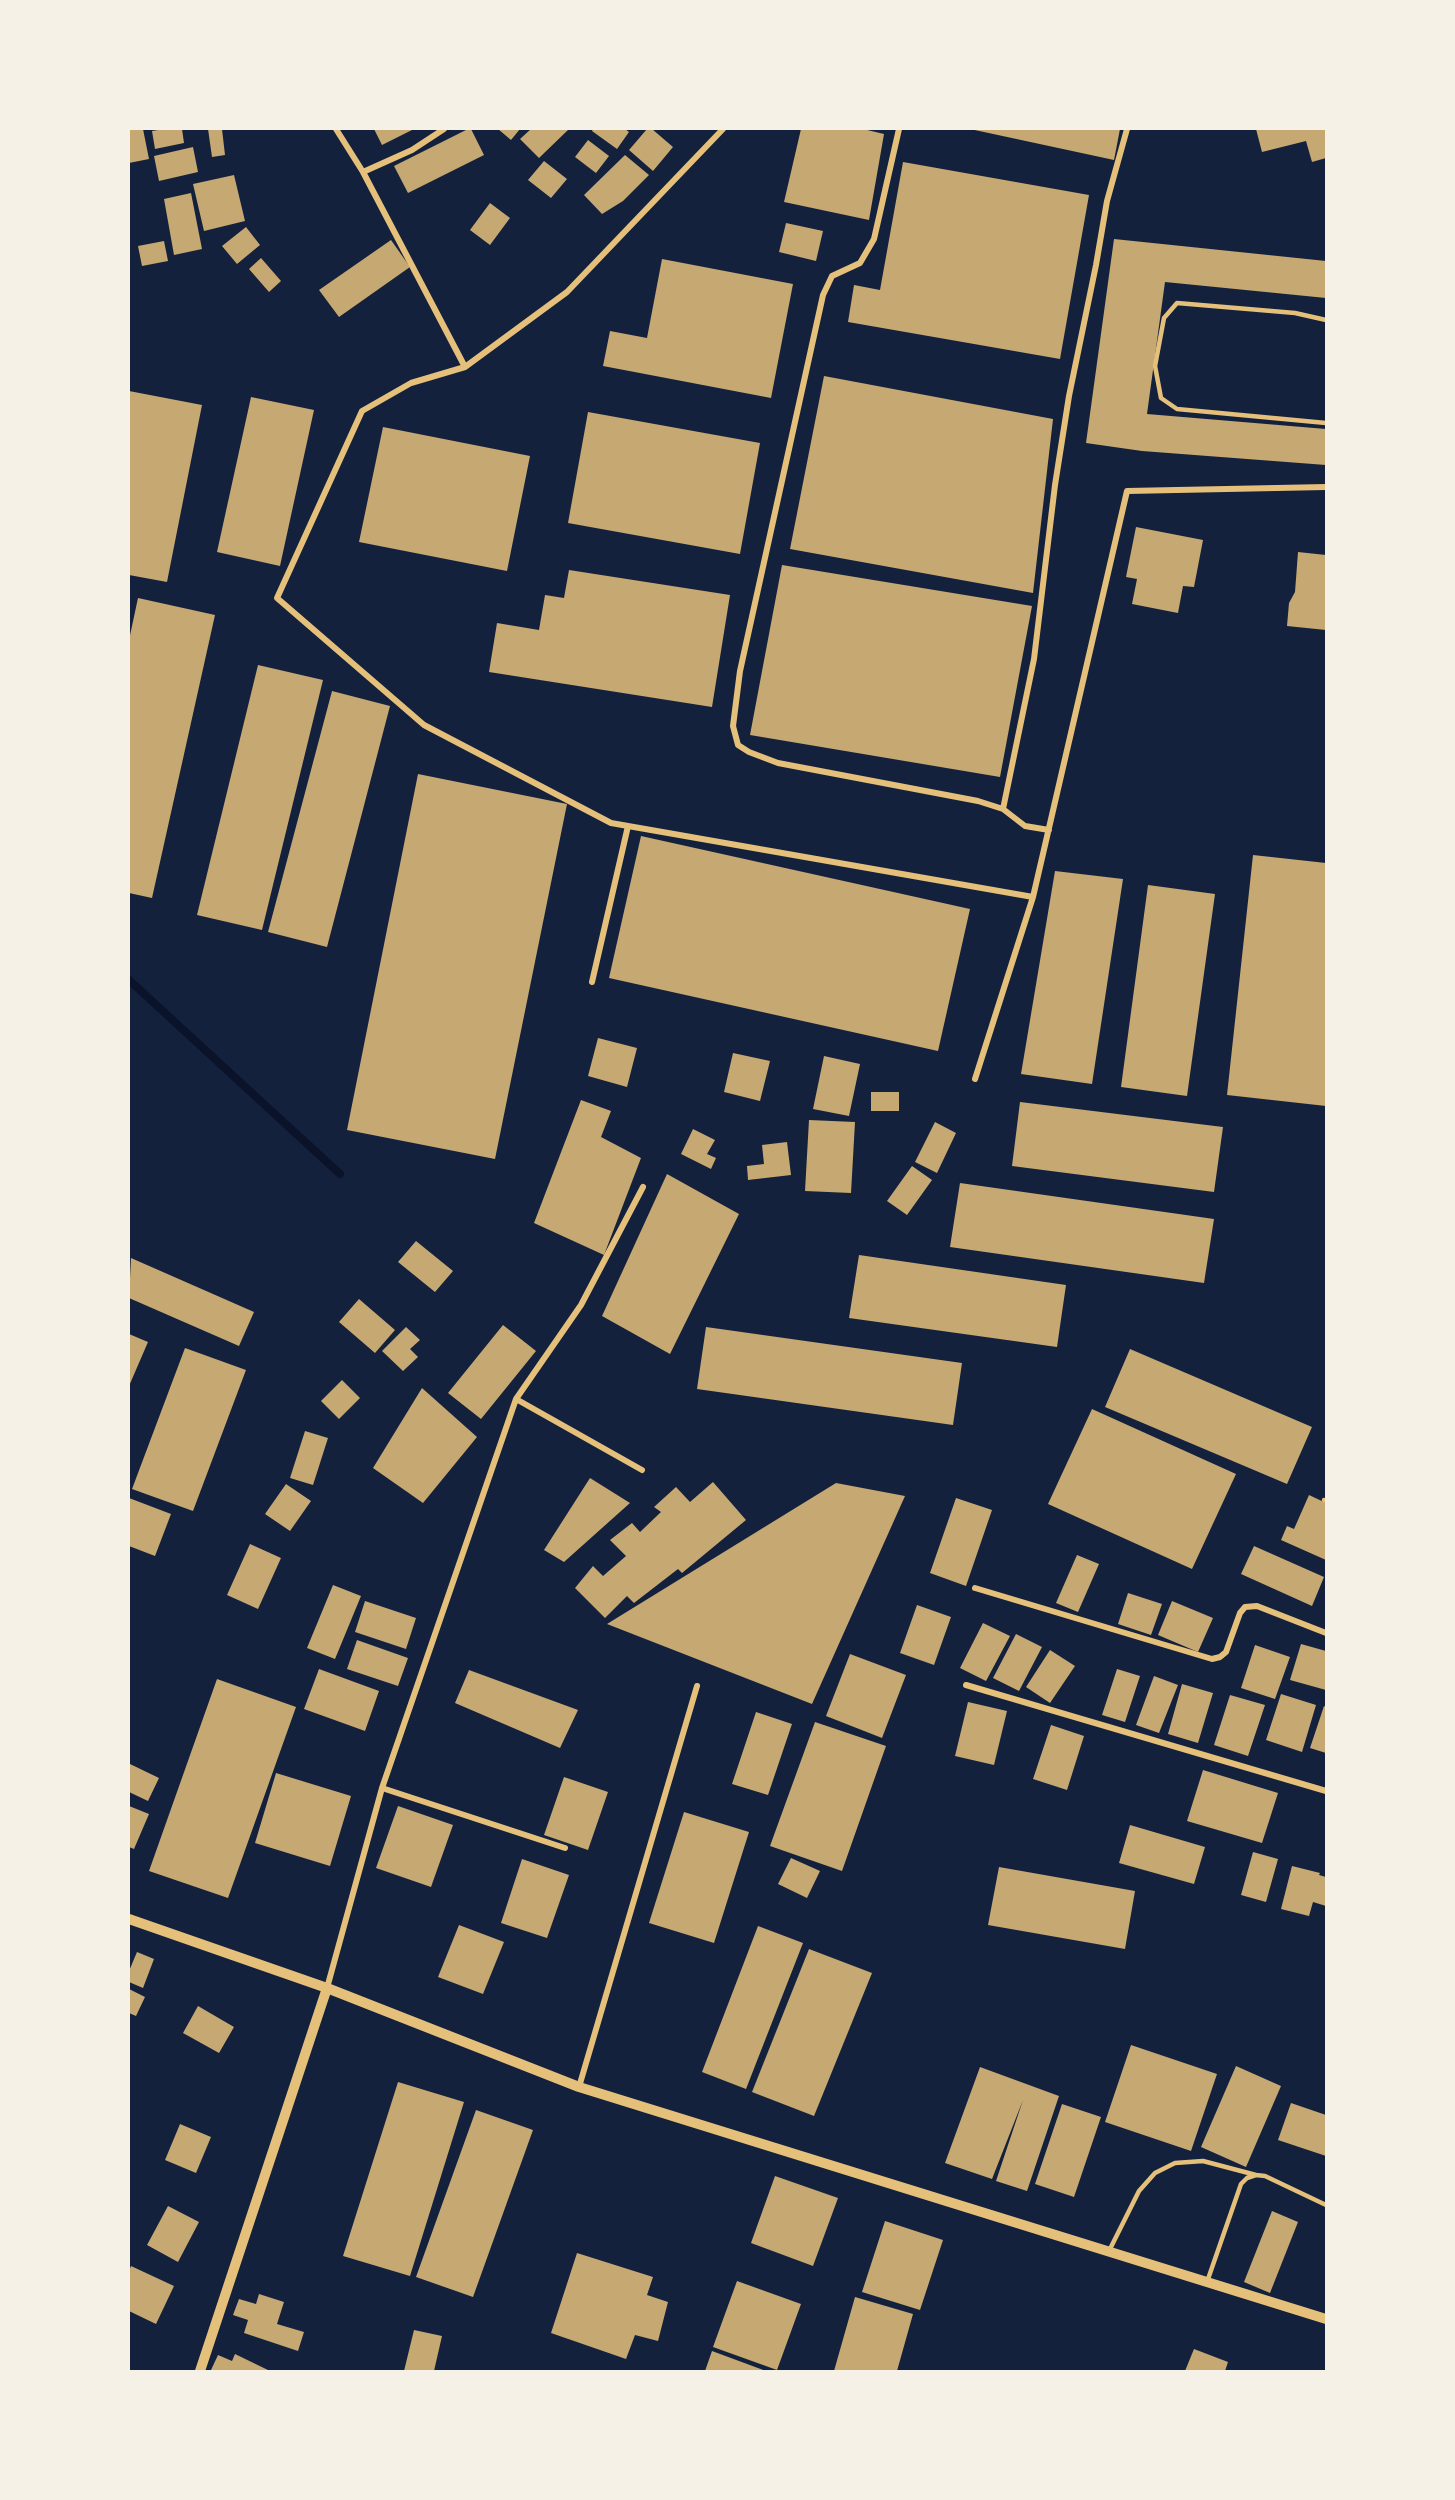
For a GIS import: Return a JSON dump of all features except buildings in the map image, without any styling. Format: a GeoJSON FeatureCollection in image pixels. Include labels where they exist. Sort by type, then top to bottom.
{"type":"FeatureCollection","features":[{"type":"Feature","properties":{"kind":"street"},"geometry":{"type":"LineString","coordinates":[[336,129],[363,172],[465,367]]}},
{"type":"Feature","properties":{"kind":"street"},"geometry":{"type":"LineString","coordinates":[[363,172],[412,150],[444,129]]}},
{"type":"Feature","properties":{"kind":"street"},"geometry":{"type":"LineString","coordinates":[[723,129],[567,292],[465,367],[411,383],[362,411],[277,598],[424,725],[611,823],[1033,897]]}},
{"type":"Feature","properties":{"kind":"street"},"geometry":{"type":"LineString","coordinates":[[899,129],[874,239],[860,263],[832,276],[823,295],[740,671],[733,726],[738,745],[748,752],[778,763],[978,801],[1003,808],[1025,826],[1048,830]]}},
{"type":"Feature","properties":{"kind":"street"},"geometry":{"type":"LineString","coordinates":[[1003,808],[1034,659],[1068,396],[1107,201],[1127,129]]}},
{"type":"Feature","properties":{"kind":"street"},"geometry":{"type":"LineString","coordinates":[[975,1079],[1033,897],[1127,491],[1326,487]]}},
{"type":"Feature","properties":{"kind":"street"},"geometry":{"type":"LineString","coordinates":[[592,982],[628,826]]}},
{"type":"Feature","properties":{"kind":"street"},"geometry":{"type":"LineString","coordinates":[[200,2371],[327,1988],[382,1788],[516,1400],[581,1305],[643,1187]]}},
{"type":"Feature","properties":{"kind":"street"},"geometry":{"type":"LineString","coordinates":[[516,1400],[642,1470]]}},
{"type":"Feature","properties":{"kind":"street"},"geometry":{"type":"LineString","coordinates":[[975,1588],[1212,1659],[1220,1658],[1226,1652],[1240,1613],[1245,1607],[1257,1606],[1326,1633]]}},
{"type":"Feature","properties":{"kind":"street"},"geometry":{"type":"LineString","coordinates":[[966,1685],[1326,1791]]}},
{"type":"Feature","properties":{"kind":"street"},"geometry":{"type":"LineString","coordinates":[[579,2087],[697,1686]]}},
{"type":"Feature","properties":{"kind":"street"},"geometry":{"type":"LineString","coordinates":[[382,1788],[565,1848]]}},
{"type":"Feature","properties":{"kind":"street"},"geometry":{"type":"LineString","coordinates":[[129,1918],[327,1988],[579,2087],[1326,2319]]}},
{"type":"Feature","properties":{"kind":"lane"},"geometry":{"type":"LineString","coordinates":[[1326,320],[1295,313],[1177,303],[1164,318],[1155,366],[1161,398],[1177,409],[1326,423]]}},
{"type":"Feature","properties":{"kind":"lane"},"geometry":{"type":"LineString","coordinates":[[1109,2251],[1139,2191],[1155,2172],[1175,2163],[1203,2161],[1265,2176],[1326,2205]]}},
{"type":"Feature","properties":{"kind":"lane"},"geometry":{"type":"LineString","coordinates":[[1208,2282],[1241,2184],[1247,2178],[1256,2175]]}},
{"type":"Feature","properties":{"kind":"waterway"},"geometry":{"type":"LineString","coordinates":[[129,980],[340,1174]]}}]}
